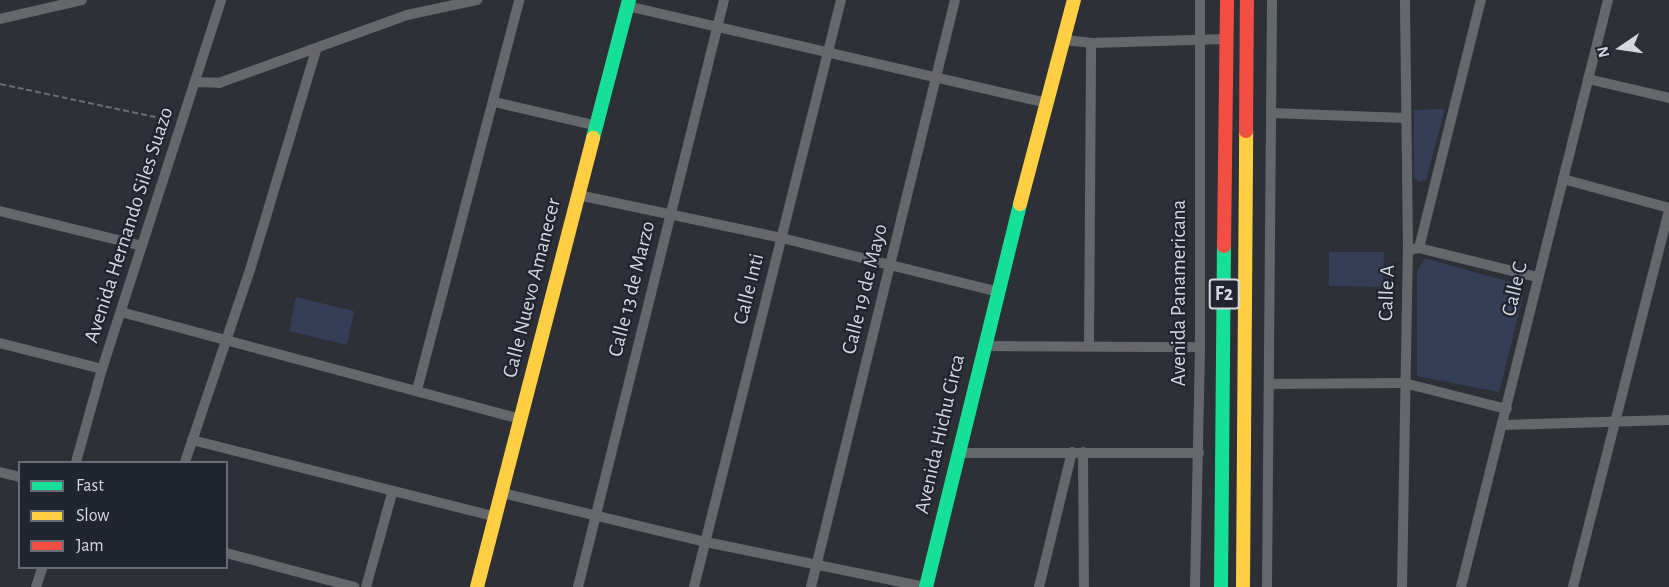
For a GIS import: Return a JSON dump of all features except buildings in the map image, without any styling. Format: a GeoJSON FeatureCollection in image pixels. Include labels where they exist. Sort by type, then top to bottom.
{"type":"FeatureCollection","features":[{"type":"Feature","properties":{"kind":"main road","name":"Avenida Hichu Circa"},"geometry":{"type":"LineString","coordinates":[[926,587],[983,346],[1074,0]]}},
{"type":"Feature","properties":{"kind":"main road","name":"Avenida Panamericana"},"geometry":{"type":"LineString","coordinates":[[1221,587],[1227,0]]}},
{"type":"Feature","properties":{"kind":"main road","name":"F2"},"geometry":{"type":"LineString","coordinates":[[1243,587],[1247,0]]}},
{"type":"Feature","properties":{"kind":"main road","name":"Calle Nuevo Amanecer"},"geometry":{"type":"LineString","coordinates":[[477,587],[628,3]]}},
{"type":"Feature","properties":{"kind":"street"},"geometry":{"type":"LineString","coordinates":[[0,19],[81,0]]}},
{"type":"Feature","properties":{"kind":"street","name":"Avenida Hernando Siles Suazo"},"geometry":{"type":"LineString","coordinates":[[76,461],[102,369],[221,0]]}},
{"type":"Feature","properties":{"kind":"street"},"geometry":{"type":"LineString","coordinates":[[196,82],[219,82],[316,50],[407,15],[477,0]]}},
{"type":"Feature","properties":{"kind":"street"},"geometry":{"type":"LineString","coordinates":[[417,390],[519,0]]}},
{"type":"Feature","properties":{"kind":"street","name":"Calle 13 de Marzo"},"geometry":{"type":"LineString","coordinates":[[578,587],[724,0]]}},
{"type":"Feature","properties":{"kind":"street","name":"Calle Inti"},"geometry":{"type":"LineString","coordinates":[[694,587],[842,0]]}},
{"type":"Feature","properties":{"kind":"street","name":"Calle 19 de Mayo"},"geometry":{"type":"LineString","coordinates":[[812,587],[955,0]]}},
{"type":"Feature","properties":{"kind":"street","name":"Avenida Panamericana"},"geometry":{"type":"LineString","coordinates":[[1195,587],[1200,347],[1200,0]]}},
{"type":"Feature","properties":{"kind":"street"},"geometry":{"type":"LineString","coordinates":[[1267,587],[1272,0]]}},
{"type":"Feature","properties":{"kind":"street","name":"Calle A"},"geometry":{"type":"LineString","coordinates":[[1402,587],[1404,383],[1414,249],[1405,118],[1405,0]]}},
{"type":"Feature","properties":{"kind":"street"},"geometry":{"type":"LineString","coordinates":[[1481,0],[1414,249],[1537,277]]}},
{"type":"Feature","properties":{"kind":"street","name":"Calle C"},"geometry":{"type":"LineString","coordinates":[[1461,587],[1608,0]]}},
{"type":"Feature","properties":{"kind":"street"},"geometry":{"type":"LineString","coordinates":[[628,3],[716,30],[1048,103]]}},
{"type":"Feature","properties":{"kind":"street"},"geometry":{"type":"LineString","coordinates":[[1064,39],[1091,42],[1227,39]]}},
{"type":"Feature","properties":{"kind":"street"},"geometry":{"type":"LineString","coordinates":[[1089,346],[1091,42]]}},
{"type":"Feature","properties":{"kind":"street"},"geometry":{"type":"LineString","coordinates":[[185,461],[250,270],[316,50]]}},
{"type":"Feature","properties":{"kind":"street"},"geometry":{"type":"LineString","coordinates":[[1588,79],[1669,98]]}},
{"type":"Feature","properties":{"kind":"street"},"geometry":{"type":"LineString","coordinates":[[494,102],[597,126]]}},
{"type":"Feature","properties":{"kind":"street"},"geometry":{"type":"LineString","coordinates":[[1271,113],[1405,118]]}},
{"type":"Feature","properties":{"kind":"street"},"geometry":{"type":"LineString","coordinates":[[1563,179],[1669,208],[1573,587]]}},
{"type":"Feature","properties":{"kind":"street"},"geometry":{"type":"LineString","coordinates":[[578,195],[782,238],[998,292]]}},
{"type":"Feature","properties":{"kind":"street"},"geometry":{"type":"LineString","coordinates":[[0,211],[142,246]]}},
{"type":"Feature","properties":{"kind":"street"},"geometry":{"type":"LineString","coordinates":[[121,312],[521,419]]}},
{"type":"Feature","properties":{"kind":"street"},"geometry":{"type":"LineString","coordinates":[[0,343],[102,369]]}},
{"type":"Feature","properties":{"kind":"street"},"geometry":{"type":"LineString","coordinates":[[983,346],[1200,347]]}},
{"type":"Feature","properties":{"kind":"street"},"geometry":{"type":"LineString","coordinates":[[1269,384],[1404,383],[1507,409]]}},
{"type":"Feature","properties":{"kind":"street"},"geometry":{"type":"LineString","coordinates":[[1503,425],[1669,420]]}},
{"type":"Feature","properties":{"kind":"street"},"geometry":{"type":"LineString","coordinates":[[192,440],[392,493],[496,517]]}},
{"type":"Feature","properties":{"kind":"street"},"geometry":{"type":"LineString","coordinates":[[1039,587],[1078,452]]}},
{"type":"Feature","properties":{"kind":"street"},"geometry":{"type":"LineString","coordinates":[[1078,452],[1084,587]]}},
{"type":"Feature","properties":{"kind":"street"},"geometry":{"type":"LineString","coordinates":[[957,453],[1199,453]]}},
{"type":"Feature","properties":{"kind":"street"},"geometry":{"type":"LineString","coordinates":[[0,472],[18,476]]}},
{"type":"Feature","properties":{"kind":"street"},"geometry":{"type":"LineString","coordinates":[[366,587],[392,493]]}},
{"type":"Feature","properties":{"kind":"street"},"geometry":{"type":"LineString","coordinates":[[502,493],[706,542],[818,563],[926,587]]}},
{"type":"Feature","properties":{"kind":"street"},"geometry":{"type":"LineString","coordinates":[[228,554],[355,587]]}},
{"type":"Feature","properties":{"kind":"street"},"geometry":{"type":"LineString","coordinates":[[36,587],[41,569]]}},
{"type":"Feature","properties":{"kind":"path"},"geometry":{"type":"LineString","coordinates":[[0,84],[183,123]]}},
{"type":"Feature","properties":{"kind":"shaded area"},"geometry":{"type":"Polygon","coordinates":[[[1445,109],[1426,180],[1419,182],[1414,177],[1414,110],[1445,109]]]}},
{"type":"Feature","properties":{"kind":"shaded area"},"geometry":{"type":"Polygon","coordinates":[[[1329,252],[1384,252],[1383,287],[1329,286],[1329,252]]]}},
{"type":"Feature","properties":{"kind":"shaded area"},"geometry":{"type":"Polygon","coordinates":[[[1425,258],[1517,284],[1523,296],[1499,392],[1417,376],[1417,271],[1425,258]]]}},
{"type":"Feature","properties":{"kind":"shaded area"},"geometry":{"type":"Polygon","coordinates":[[[296,297],[354,311],[347,345],[289,331],[296,297]]]}},
{"type":"Feature","properties":{"kind":"traffic: fast"},"geometry":{"type":"LineString","coordinates":[[593,138],[629,0]]}},
{"type":"Feature","properties":{"kind":"traffic: fast"},"geometry":{"type":"LineString","coordinates":[[926,587],[1020,204]]}},
{"type":"Feature","properties":{"kind":"traffic: fast"},"geometry":{"type":"LineString","coordinates":[[1221,587],[1224,246]]}},
{"type":"Feature","properties":{"kind":"traffic: slow"},"geometry":{"type":"LineString","coordinates":[[1020,204],[1074,0]]}},
{"type":"Feature","properties":{"kind":"traffic: slow"},"geometry":{"type":"LineString","coordinates":[[1243,587],[1246,131]]}},
{"type":"Feature","properties":{"kind":"traffic: slow"},"geometry":{"type":"LineString","coordinates":[[477,587],[593,138]]}},
{"type":"Feature","properties":{"kind":"traffic: jam"},"geometry":{"type":"LineString","coordinates":[[1224,246],[1227,0]]}},
{"type":"Feature","properties":{"kind":"traffic: jam"},"geometry":{"type":"LineString","coordinates":[[1246,131],[1247,0]]}}]}
